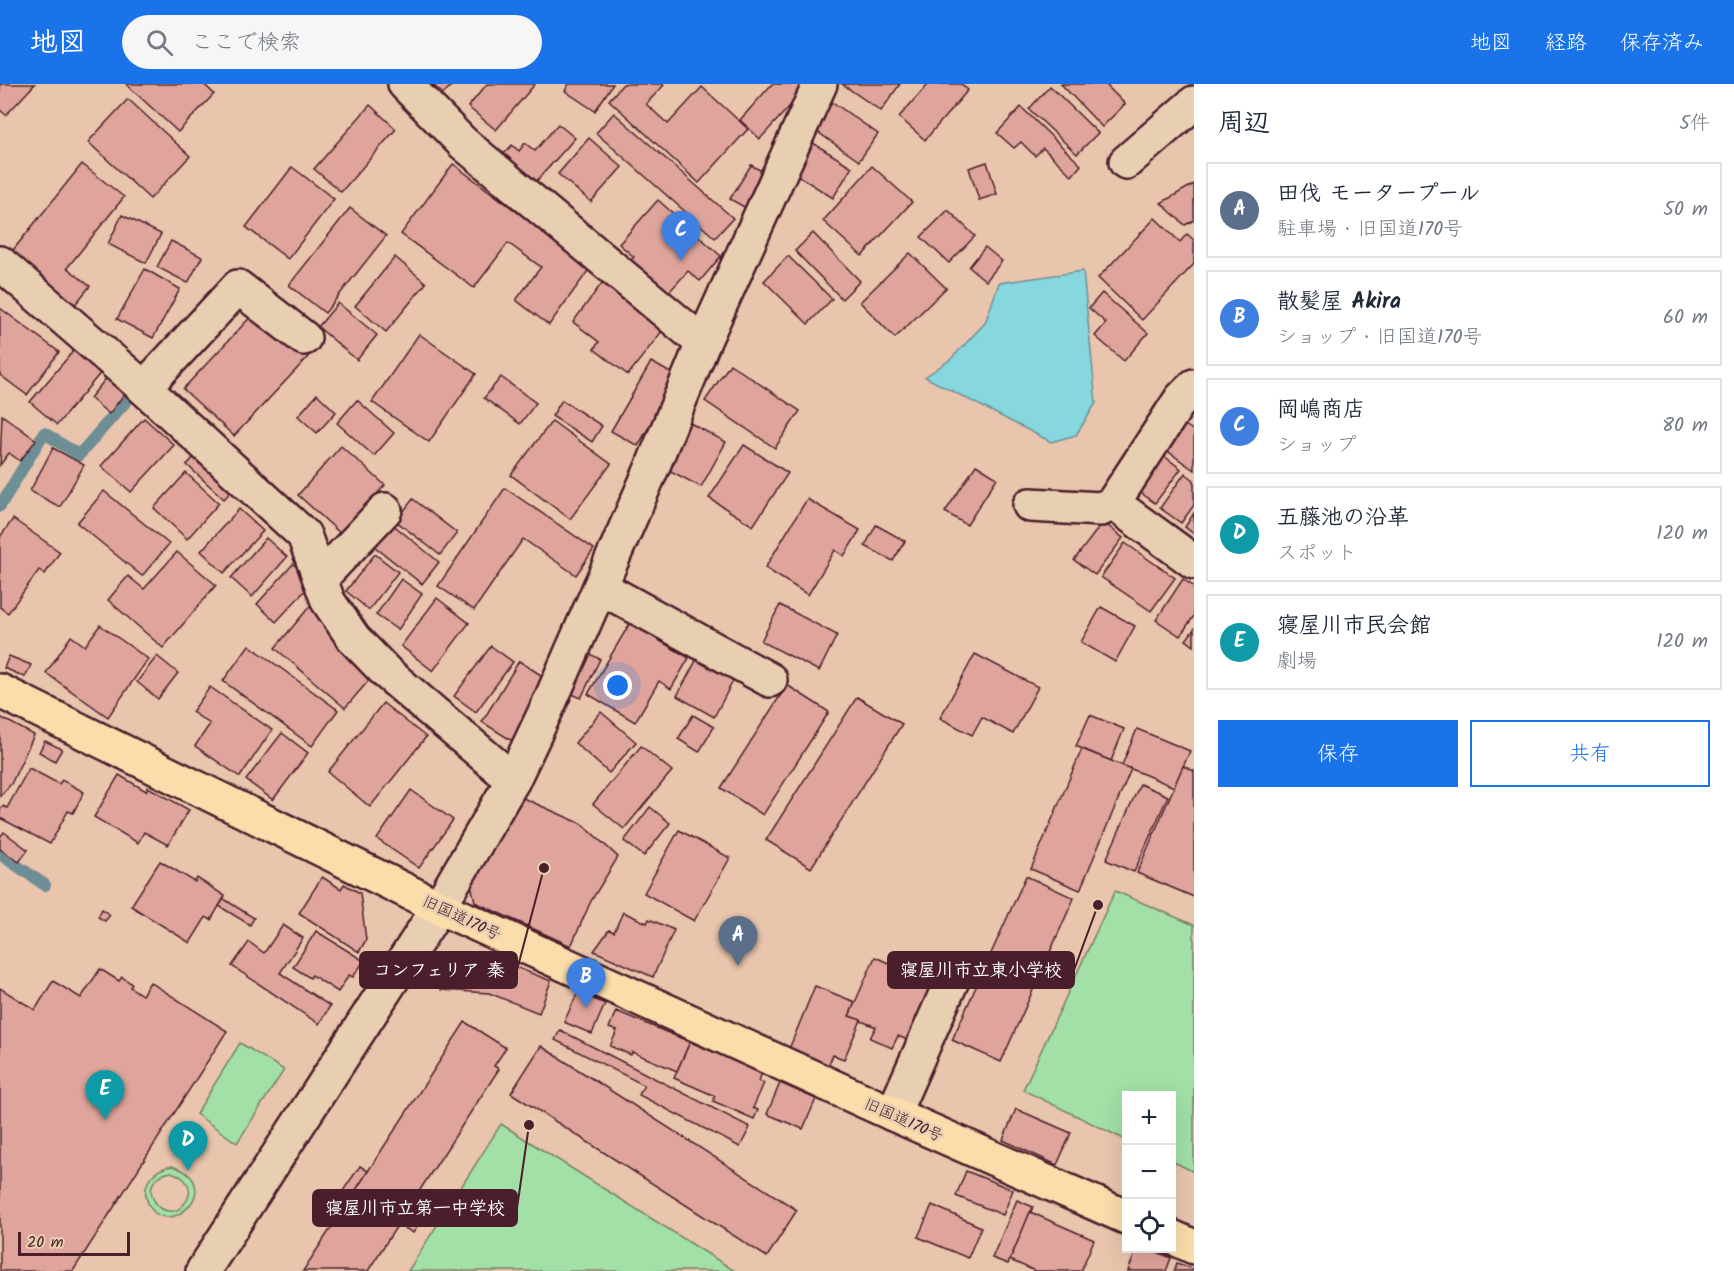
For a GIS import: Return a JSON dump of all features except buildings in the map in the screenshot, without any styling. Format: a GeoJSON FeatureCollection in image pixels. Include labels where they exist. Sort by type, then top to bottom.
{"type":"FeatureCollection","features":[{"type":"Feature","properties":{"kind":"highway","name":"旧国道170号"},"geometry":{"type":"LineString","coordinates":[[0,692],[439,907],[893,1114],[1122,1215]]}},
{"type":"Feature","properties":{"kind":"highway"},"geometry":{"type":"LineString","coordinates":[[1176,1239],[1194,1247]]}},
{"type":"Feature","properties":{"kind":"street"},"geometry":{"type":"LineString","coordinates":[[405,84],[463,143],[703,344]]}},
{"type":"Feature","properties":{"kind":"street"},"geometry":{"type":"LineString","coordinates":[[203,1271],[439,907],[513,780],[652,468],[703,344],[820,84]]}},
{"type":"Feature","properties":{"kind":"street"},"geometry":{"type":"LineString","coordinates":[[1126,162],[1194,103]]}},
{"type":"Feature","properties":{"kind":"street"},"geometry":{"type":"LineString","coordinates":[[0,262],[144,388],[304,535],[328,601],[354,639],[387,673],[513,780]]}},
{"type":"Feature","properties":{"kind":"street"},"geometry":{"type":"LineString","coordinates":[[144,388],[238,287],[304,338]]}},
{"type":"Feature","properties":{"kind":"street"},"geometry":{"type":"LineString","coordinates":[[1030,505],[1101,509],[1113,503],[1181,399],[1194,386]]}},
{"type":"Feature","properties":{"kind":"street"},"geometry":{"type":"LineString","coordinates":[[1113,503],[1194,562]]}},
{"type":"Feature","properties":{"kind":"street"},"geometry":{"type":"LineString","coordinates":[[320,579],[385,510]]}},
{"type":"Feature","properties":{"kind":"street"},"geometry":{"type":"LineString","coordinates":[[600,587],[770,681]]}},
{"type":"Feature","properties":{"kind":"street"},"geometry":{"type":"LineString","coordinates":[[893,1114],[953,978]]}},
{"type":"Feature","properties":{"kind":"green space"},"geometry":{"type":"Polygon","coordinates":[[[1115,891],[1194,925],[1194,1172],[1176,1163],[1176,1091],[1122,1091],[1122,1138],[1023,1090],[1115,891]]]}},
{"type":"Feature","properties":{"kind":"green space"},"geometry":{"type":"Polygon","coordinates":[[[240,1043],[284,1070],[237,1143],[196,1114],[240,1043]]]}},
{"type":"Feature","properties":{"kind":"green space"},"geometry":{"type":"Polygon","coordinates":[[[501,1124],[735,1271],[408,1271],[501,1124]]]}},
{"type":"Feature","properties":{"kind":"green space"},"geometry":{"type":"Polygon","coordinates":[[[172,1166],[188,1174],[195,1185],[195,1196],[188,1207],[179,1214],[168,1217],[157,1214],[148,1203],[146,1196],[147,1183],[150,1178],[172,1166]],[[171,1172],[159,1177],[153,1184],[151,1193],[160,1208],[168,1211],[177,1210],[185,1203],[189,1193],[184,1180],[171,1172]]]}},
{"type":"Feature","properties":{"kind":"water"},"geometry":{"type":"Polygon","coordinates":[[[1083,271],[1096,403],[1076,435],[1051,442],[925,377],[951,359],[985,323],[999,283],[1083,271]]]}},
{"type":"Feature","properties":{"kind":"waterway"},"geometry":{"type":"LineString","coordinates":[[0,506],[44,433],[79,455],[135,391]]}},
{"type":"Feature","properties":{"kind":"waterway"},"geometry":{"type":"LineString","coordinates":[[0,854],[45,885]]}},
{"type":"Feature","properties":{"kind":"place","name":"岡嶋商店"},"geometry":{"type":"Point","coordinates":[681,261]}},
{"type":"Feature","properties":{"kind":"place","name":"コンフェリア 秦"},"geometry":{"type":"Point","coordinates":[544,868]}},
{"type":"Feature","properties":{"kind":"place","name":"寝屋川市立東小学校"},"geometry":{"type":"Point","coordinates":[1098,905]}},
{"type":"Feature","properties":{"kind":"place","name":"田伐 モータープール"},"geometry":{"type":"Point","coordinates":[738,966]}},
{"type":"Feature","properties":{"kind":"place","name":"散髪屋 Akira"},"geometry":{"type":"Point","coordinates":[586,1008]}},
{"type":"Feature","properties":{"kind":"place","name":"寝屋川市民会館"},"geometry":{"type":"Point","coordinates":[105,1120]}},
{"type":"Feature","properties":{"kind":"place","name":"寝屋川市立第一中学校"},"geometry":{"type":"Point","coordinates":[529,1125]}},
{"type":"Feature","properties":{"kind":"place","name":"五藤池の沿革"},"geometry":{"type":"Point","coordinates":[188,1171]}}]}
